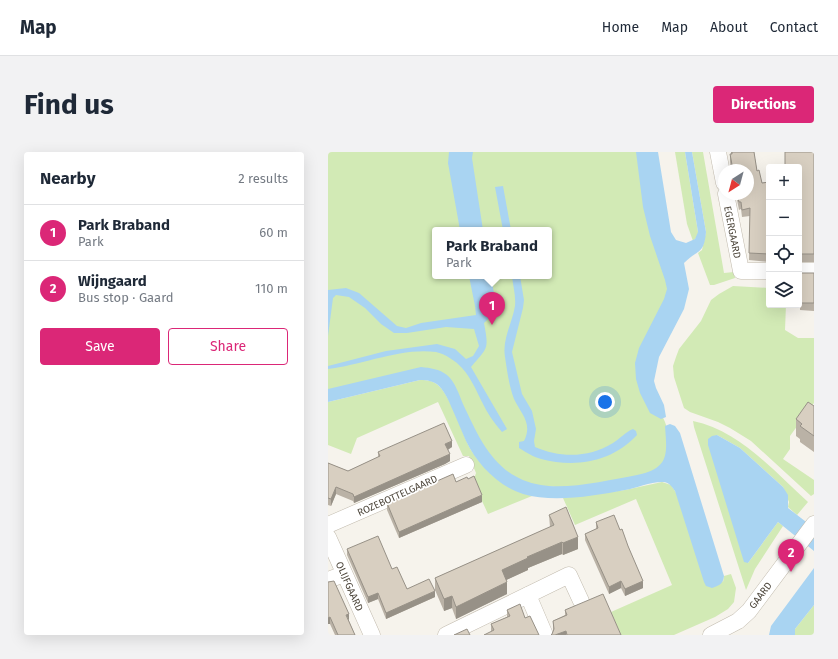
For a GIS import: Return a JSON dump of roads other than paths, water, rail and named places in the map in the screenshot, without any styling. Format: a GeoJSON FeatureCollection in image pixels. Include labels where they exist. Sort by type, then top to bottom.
{"type":"FeatureCollection","features":[{"type":"Feature","properties":{"kind":"street"},"geometry":{"type":"LineString","coordinates":[[718,152],[720,164]]}},
{"type":"Feature","properties":{"kind":"street","name":"EGERGAARD"},"geometry":{"type":"LineString","coordinates":[[727,200],[741,271],[766,271]]}},
{"type":"Feature","properties":{"kind":"street"},"geometry":{"type":"LineString","coordinates":[[802,271],[814,271]]}},
{"type":"Feature","properties":{"kind":"street","name":"ROZEBOTTELGAARD"},"geometry":{"type":"LineString","coordinates":[[328,525],[466,465]]}},
{"type":"Feature","properties":{"kind":"street","name":"GAARD"},"geometry":{"type":"LineString","coordinates":[[711,635],[738,621],[749,611],[814,524]]}},
{"type":"Feature","properties":{"kind":"street","name":"OLIJFGAARD"},"geometry":{"type":"LineString","coordinates":[[328,537],[372,635]]}},
{"type":"Feature","properties":{"kind":"street"},"geometry":{"type":"LineString","coordinates":[[328,580],[344,574]]}},
{"type":"Feature","properties":{"kind":"street"},"geometry":{"type":"LineString","coordinates":[[446,635],[569,575],[581,601]]}},
{"type":"Feature","properties":{"kind":"street"},"geometry":{"type":"LineString","coordinates":[[528,595],[545,635]]}},
{"type":"Feature","properties":{"kind":"water"},"geometry":{"type":"Polygon","coordinates":[[[449,152],[473,152],[472,158],[483,227],[459,227],[448,163],[449,152]]]}},
{"type":"Feature","properties":{"kind":"water"},"geometry":{"type":"Polygon","coordinates":[[[636,152],[658,152],[671,232],[676,240],[686,243],[695,239],[698,232],[685,152],[692,152],[706,232],[704,245],[700,251],[684,263],[689,289],[684,309],[659,357],[654,381],[664,405],[666,417],[661,419],[650,413],[640,393],[636,379],[635,363],[639,348],[664,299],[667,289],[650,236],[643,207],[636,152]]]}},
{"type":"Feature","properties":{"kind":"water"},"geometry":{"type":"Polygon","coordinates":[[[503,186],[510,227],[502,227],[495,187],[503,186]]]}},
{"type":"Feature","properties":{"kind":"water"},"geometry":{"type":"Polygon","coordinates":[[[470,279],[492,279],[496,305],[495,312],[484,323],[487,344],[486,348],[471,367],[507,429],[502,432],[486,410],[471,380],[462,368],[443,354],[423,351],[410,352],[328,369],[328,366],[386,351],[437,344],[455,349],[466,359],[473,356],[479,346],[474,329],[446,327],[407,333],[394,333],[381,324],[365,308],[349,297],[336,295],[333,298],[328,336],[328,290],[346,288],[359,293],[397,326],[406,328],[421,323],[476,315],[470,279]]]}},
{"type":"Feature","properties":{"kind":"water"},"geometry":{"type":"Polygon","coordinates":[[[512,279],[520,279],[524,300],[512,352],[522,394],[532,411],[536,429],[534,441],[535,447],[564,455],[584,454],[604,448],[633,429],[636,431],[637,435],[627,444],[605,457],[567,463],[554,462],[538,458],[519,448],[519,442],[524,441],[526,435],[527,424],[512,394],[504,350],[506,338],[514,313],[515,295],[512,279]]]}},
{"type":"Feature","properties":{"kind":"water"},"geometry":{"type":"Polygon","coordinates":[[[421,367],[438,370],[450,378],[483,444],[501,466],[525,481],[541,485],[563,486],[589,484],[648,472],[661,464],[664,458],[666,452],[665,426],[670,424],[675,426],[680,433],[724,576],[722,583],[712,588],[706,586],[675,491],[668,483],[655,483],[630,489],[574,498],[535,497],[523,494],[505,486],[482,466],[466,441],[446,395],[435,383],[420,380],[328,402],[328,389],[421,367]]]}},
{"type":"Feature","properties":{"kind":"water"},"geometry":{"type":"Polygon","coordinates":[[[717,435],[740,448],[783,487],[788,495],[788,508],[814,528],[814,551],[778,522],[748,563],[744,562],[708,445],[708,439],[717,435]]]}},
{"type":"Feature","properties":{"kind":"water"},"geometry":{"type":"Polygon","coordinates":[[[814,568],[814,605],[795,629],[795,635],[769,635],[771,626],[814,568]]]}},
{"type":"Feature","properties":{"kind":"place","name":"Park Braband"},"geometry":{"type":"Point","coordinates":[492,325]}},
{"type":"Feature","properties":{"kind":"place","name":"Wijngaard"},"geometry":{"type":"Point","coordinates":[791,572]}}]}
